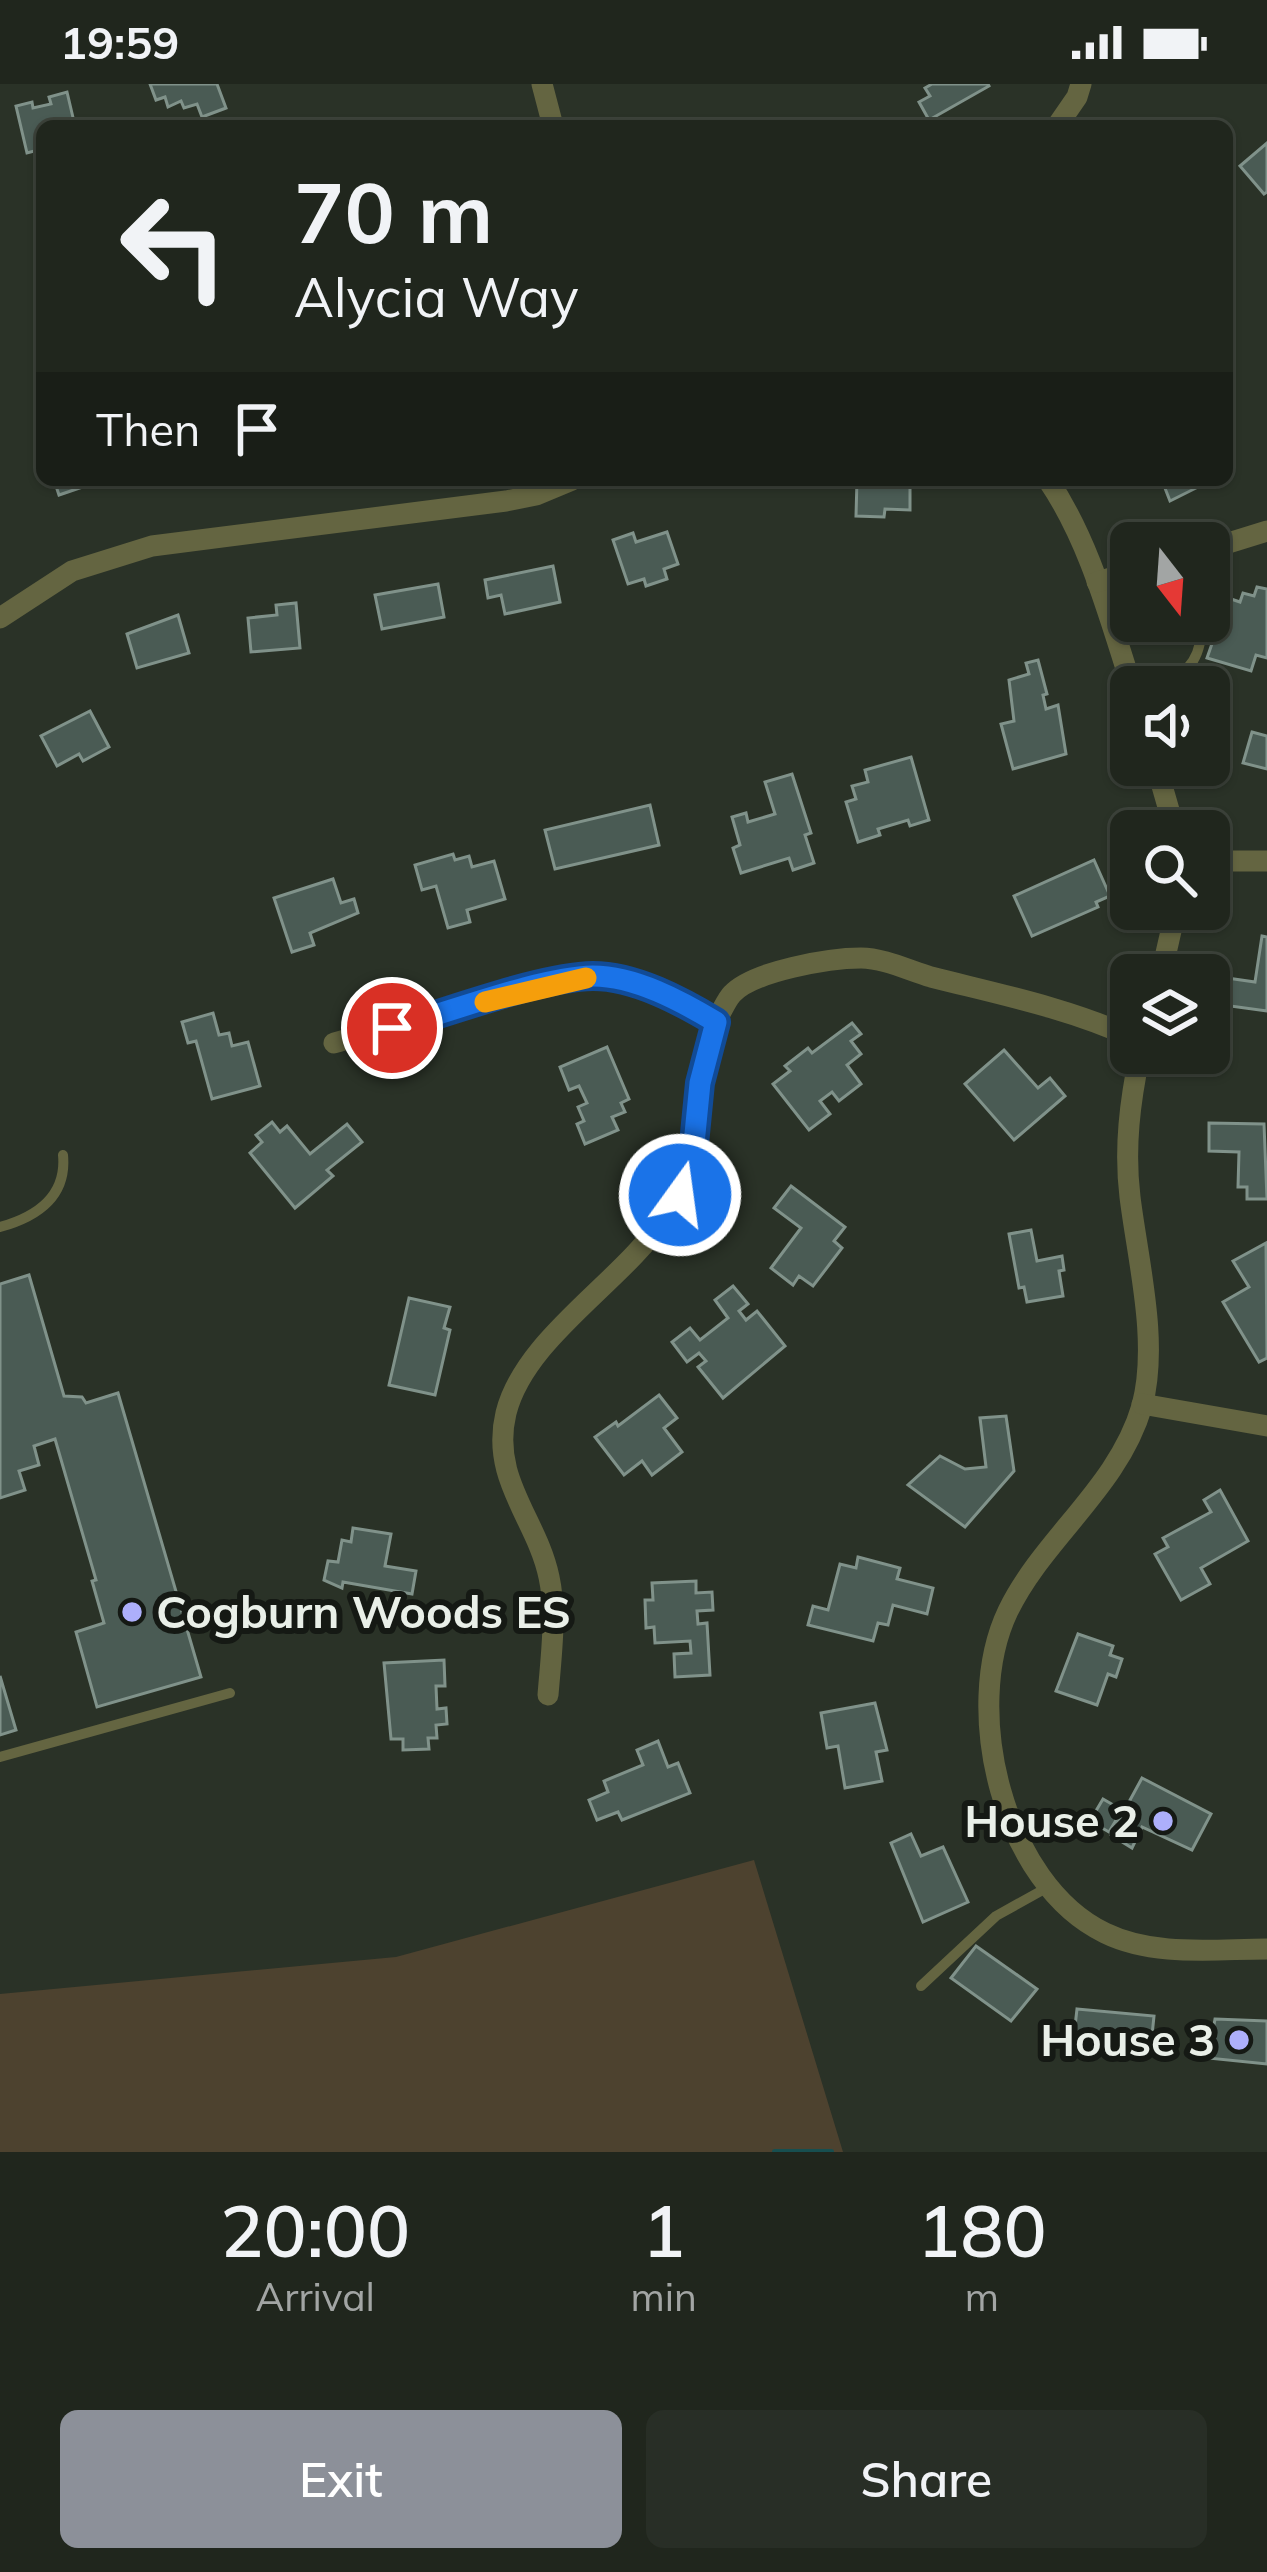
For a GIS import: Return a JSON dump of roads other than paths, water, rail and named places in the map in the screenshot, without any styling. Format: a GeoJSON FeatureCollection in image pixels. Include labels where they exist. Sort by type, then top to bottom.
{"type":"FeatureCollection","features":[{"type":"Feature","properties":{"kind":"street"},"geometry":{"type":"LineString","coordinates":[[542,84],[551,120]]}},
{"type":"Feature","properties":{"kind":"street"},"geometry":{"type":"LineString","coordinates":[[1061,120],[1081,84]]}},
{"type":"Feature","properties":{"kind":"street"},"geometry":{"type":"LineString","coordinates":[[0,618],[71,572],[152,545],[506,502],[558,486]]}},
{"type":"Feature","properties":{"kind":"street"},"geometry":{"type":"LineString","coordinates":[[1052,486],[1065,505],[1097,582],[1125,666]]}},
{"type":"Feature","properties":{"kind":"street"},"geometry":{"type":"LineString","coordinates":[[1230,542],[1267,531]]}},
{"type":"Feature","properties":{"kind":"street"},"geometry":{"type":"LineString","coordinates":[[1097,582],[1110,578]]}},
{"type":"Feature","properties":{"kind":"street"},"geometry":{"type":"LineString","coordinates":[[1230,861],[1267,861]]}},
{"type":"Feature","properties":{"kind":"street"},"geometry":{"type":"LineString","coordinates":[[548,1695],[549,1576],[508,1478],[506,1414],[526,1372],[547,1345],[660,1225],[680,1195],[692,1164],[700,1083],[716,1022],[733,992],[764,976],[800,966],[864,958],[1036,1004],[1110,1030]]}},
{"type":"Feature","properties":{"kind":"street"},"geometry":{"type":"LineString","coordinates":[[334,1043],[530,988],[594,976],[644,986],[716,1022]]}},
{"type":"Feature","properties":{"kind":"street"},"geometry":{"type":"LineString","coordinates":[[1136,1074],[1128,1110],[1129,1192],[1145,1295],[1142,1404],[1115,1465],[1020,1591],[995,1648],[989,1685],[995,1771],[1016,1834],[1050,1886],[1075,1913],[1104,1933],[1174,1949],[1267,1949]]}},
{"type":"Feature","properties":{"kind":"street"},"geometry":{"type":"LineString","coordinates":[[1142,1404],[1267,1426]]}},
{"type":"Feature","properties":{"kind":"lane"},"geometry":{"type":"LineString","coordinates":[[0,1227],[23,1221],[52,1202],[64,1169],[63,1155]]}},
{"type":"Feature","properties":{"kind":"lane"},"geometry":{"type":"LineString","coordinates":[[0,1757],[230,1693]]}},
{"type":"Feature","properties":{"kind":"lane"},"geometry":{"type":"LineString","coordinates":[[921,1986],[996,1916],[1050,1886]]}},
{"type":"Feature","properties":{"kind":"waterway"},"geometry":{"type":"LineString","coordinates":[[775,2152],[831,2152]]}},
{"type":"Feature","properties":{"kind":"place","name":"Cogburn Woods ES"},"geometry":{"type":"Point","coordinates":[132,1612]}},
{"type":"Feature","properties":{"kind":"place","name":"House 2"},"geometry":{"type":"Point","coordinates":[1163,1821]}},
{"type":"Feature","properties":{"kind":"place","name":"House 3"},"geometry":{"type":"Point","coordinates":[1239,2040]}}]}
